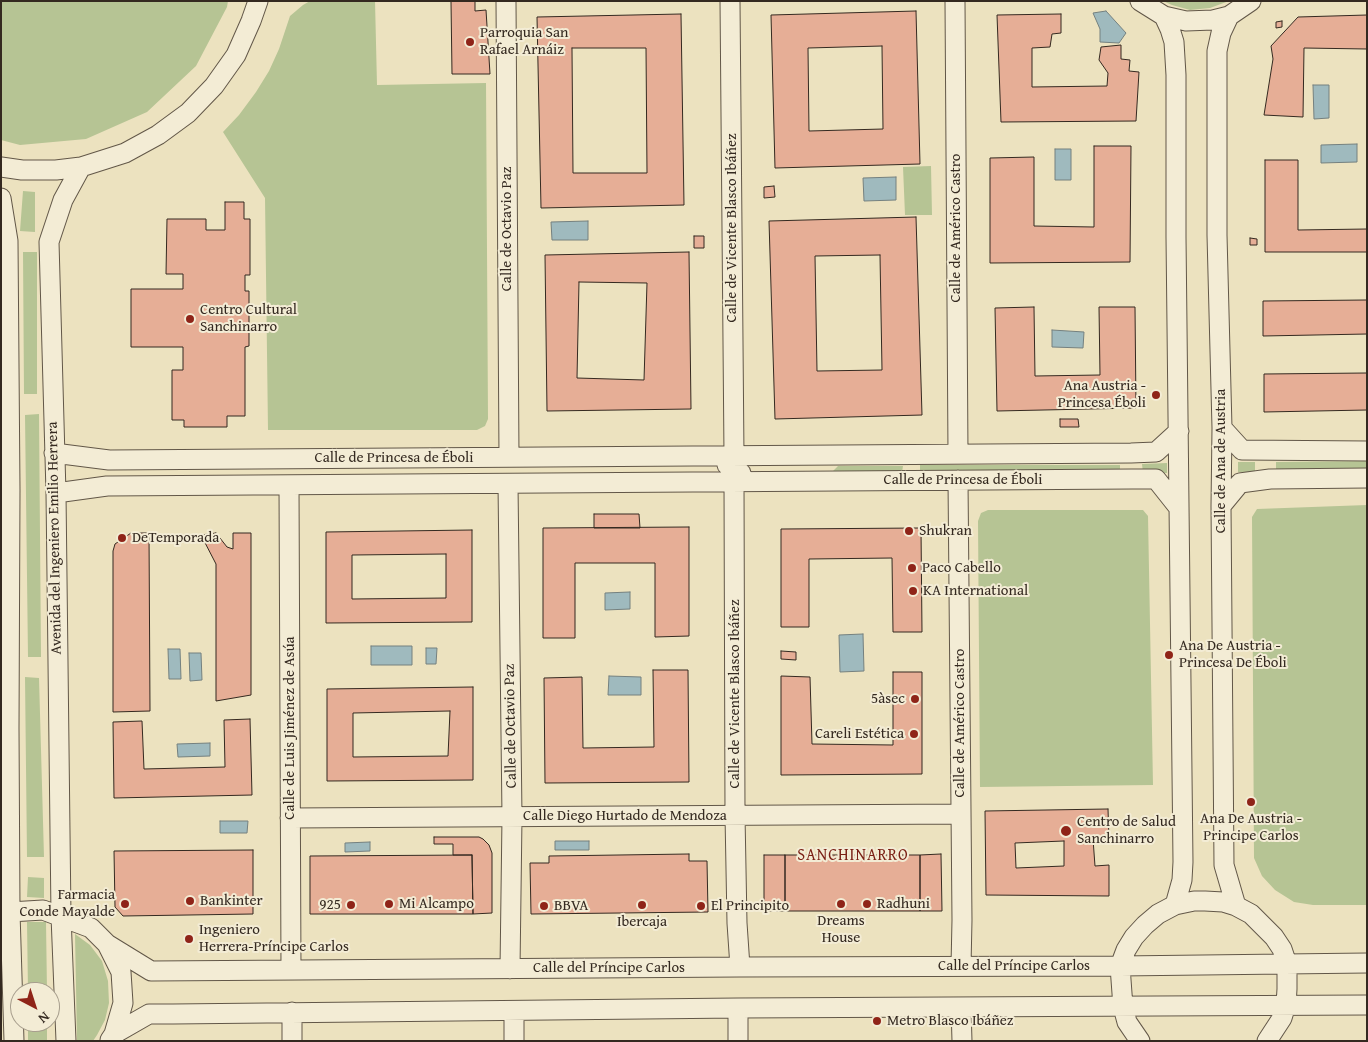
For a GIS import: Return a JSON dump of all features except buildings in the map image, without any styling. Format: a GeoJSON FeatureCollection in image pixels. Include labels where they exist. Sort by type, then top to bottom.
{"type":"FeatureCollection","features":[{"type":"Feature","properties":{"kind":"street"},"geometry":{"type":"LineString","coordinates":[[1,167],[22,170],[56,170],[81,167],[125,153],[158,135],[188,113],[214,86],[236,55],[258,1]]}},
{"type":"Feature","properties":{"kind":"street","name":"Calle de Octavio Paz"},"geometry":{"type":"LineString","coordinates":[[506,1],[509,457]]}},
{"type":"Feature","properties":{"kind":"street","name":"Calle de Vicente Blasco Ibáñez"},"geometry":{"type":"LineString","coordinates":[[730,1],[734,456]]}},
{"type":"Feature","properties":{"kind":"street","name":"Calle de Américo Castro"},"geometry":{"type":"LineString","coordinates":[[955,1],[958,454]]}},
{"type":"Feature","properties":{"kind":"street"},"geometry":{"type":"LineString","coordinates":[[1140,1],[1164,16],[1186,21],[1212,20],[1229,16],[1252,1]]}},
{"type":"Feature","properties":{"kind":"street"},"geometry":{"type":"LineString","coordinates":[[1164,16],[1174,42],[1176,69],[1183,862],[1182,880],[1175,905]]}},
{"type":"Feature","properties":{"kind":"street","name":"Calle de Ana de Austria"},"geometry":{"type":"LineString","coordinates":[[1229,16],[1221,34],[1217,51],[1217,235],[1222,428],[1224,865],[1236,906]]}},
{"type":"Feature","properties":{"kind":"street","name":"Avenida del Ingeniero Emilio Herrera"},"geometry":{"type":"LineString","coordinates":[[66,1041],[61,916],[56,492],[49,242],[63,200],[81,167]]}},
{"type":"Feature","properties":{"kind":"street"},"geometry":{"type":"LineString","coordinates":[[1,198],[8,241],[5,453],[6,915],[14,1041]]}},
{"type":"Feature","properties":{"kind":"street"},"geometry":{"type":"LineString","coordinates":[[1222,428],[1242,450],[1367,451]]}},
{"type":"Feature","properties":{"kind":"street","name":"Calle de Princesa de Éboli"},"geometry":{"type":"LineString","coordinates":[[54,453],[109,460],[1156,452],[1179,431]]}},
{"type":"Feature","properties":{"kind":"street","name":"Calle de Princesa de Éboli"},"geometry":{"type":"LineString","coordinates":[[734,482],[746,467],[805,467],[831,455]]}},
{"type":"Feature","properties":{"kind":"street","name":"Calle de Princesa de Éboli"},"geometry":{"type":"LineString","coordinates":[[646,482],[680,470],[723,470],[734,456]]}},
{"type":"Feature","properties":{"kind":"street"},"geometry":{"type":"LineString","coordinates":[[1221,506],[1240,483],[1270,479],[1367,478]]}},
{"type":"Feature","properties":{"kind":"street","name":"Calle de Princesa de Éboli"},"geometry":{"type":"LineString","coordinates":[[56,492],[107,486],[1156,479],[1179,508]]}},
{"type":"Feature","properties":{"kind":"street","name":"Calle de Américo Castro"},"geometry":{"type":"LineString","coordinates":[[958,480],[961,966]]}},
{"type":"Feature","properties":{"kind":"street","name":"Calle de Vicente Blasco Ibáñez"},"geometry":{"type":"LineString","coordinates":[[734,482],[735,815],[737,922],[740,967]]}},
{"type":"Feature","properties":{"kind":"street","name":"Calle de Octavio Paz"},"geometry":{"type":"LineString","coordinates":[[508,484],[512,817],[510,969]]}},
{"type":"Feature","properties":{"kind":"street","name":"Calle de Luis Jiménez de Asúa"},"geometry":{"type":"LineString","coordinates":[[289,485],[291,970]]}},
{"type":"Feature","properties":{"kind":"street","name":"Calle Diego Hurtado de Mendoza"},"geometry":{"type":"LineString","coordinates":[[290,818],[960,814]]}},
{"type":"Feature","properties":{"kind":"street"},"geometry":{"type":"LineString","coordinates":[[1140,1041],[1127,1022],[1123,1007],[1120,966],[1126,950],[1134,937],[1158,914],[1175,905],[1205,901],[1223,902],[1251,914],[1274,936],[1282,949],[1287,964],[1286,1005],[1282,1018],[1267,1041]]}},
{"type":"Feature","properties":{"kind":"street"},"geometry":{"type":"LineString","coordinates":[[6,915],[43,910],[91,928],[107,944],[121,972],[123,1003],[112,1037]]}},
{"type":"Feature","properties":{"kind":"street","name":"Calle del Príncipe Carlos"},"geometry":{"type":"LineString","coordinates":[[107,944],[151,971],[1367,963]]}},
{"type":"Feature","properties":{"kind":"street"},"geometry":{"type":"LineString","coordinates":[[112,1037],[149,1014],[738,1008],[1367,1005]]}},
{"type":"Feature","properties":{"kind":"street"},"geometry":{"type":"LineString","coordinates":[[738,1008],[738,1041]]}},
{"type":"Feature","properties":{"kind":"street"},"geometry":{"type":"LineString","coordinates":[[961,1008],[962,1041]]}},
{"type":"Feature","properties":{"kind":"street"},"geometry":{"type":"LineString","coordinates":[[514,1011],[514,1041]]}},
{"type":"Feature","properties":{"kind":"street"},"geometry":{"type":"LineString","coordinates":[[292,1012],[292,1041]]}},
{"type":"Feature","properties":{"kind":"green space"},"geometry":{"type":"Polygon","coordinates":[[[1,1],[228,1],[227,7],[196,66],[147,112],[86,139],[20,145],[1,140],[1,1]]]}},
{"type":"Feature","properties":{"kind":"green space"},"geometry":{"type":"Polygon","coordinates":[[[310,1],[375,1],[377,85],[486,83],[488,419],[485,426],[477,430],[268,430],[265,198],[223,132],[239,115],[269,71],[290,16],[310,1]]]}},
{"type":"Feature","properties":{"kind":"green space"},"geometry":{"type":"Polygon","coordinates":[[[1163,1],[1229,1],[1210,8],[1190,10],[1163,1]]]}},
{"type":"Feature","properties":{"kind":"green space"},"geometry":{"type":"Polygon","coordinates":[[[931,166],[932,215],[905,215],[903,167],[931,166]]]}},
{"type":"Feature","properties":{"kind":"green space"},"geometry":{"type":"Polygon","coordinates":[[[23,191],[35,192],[35,232],[20,231],[23,191]]]}},
{"type":"Feature","properties":{"kind":"green space"},"geometry":{"type":"Polygon","coordinates":[[[23,252],[37,252],[37,394],[24,394],[23,252]]]}},
{"type":"Feature","properties":{"kind":"green space"},"geometry":{"type":"Polygon","coordinates":[[[39,414],[41,657],[28,657],[25,415],[39,414]]]}},
{"type":"Feature","properties":{"kind":"green space"},"geometry":{"type":"Polygon","coordinates":[[[1367,461],[1367,470],[1276,472],[1276,462],[1367,461]]]}},
{"type":"Feature","properties":{"kind":"green space"},"geometry":{"type":"Polygon","coordinates":[[[1238,462],[1255,462],[1255,472],[1238,472],[1238,462]]]}},
{"type":"Feature","properties":{"kind":"green space"},"geometry":{"type":"Polygon","coordinates":[[[1167,463],[1167,473],[1143,473],[1142,464],[1167,463]]]}},
{"type":"Feature","properties":{"kind":"green space"},"geometry":{"type":"Polygon","coordinates":[[[920,465],[1120,465],[1120,472],[920,474],[920,465]]]}},
{"type":"Feature","properties":{"kind":"green space"},"geometry":{"type":"Polygon","coordinates":[[[838,466],[903,466],[902,472],[831,473],[838,466]]]}},
{"type":"Feature","properties":{"kind":"green space"},"geometry":{"type":"Polygon","coordinates":[[[1367,505],[1367,905],[1313,905],[1294,902],[1275,890],[1262,876],[1254,858],[1252,517],[1257,509],[1367,505]]]}},
{"type":"Feature","properties":{"kind":"green space"},"geometry":{"type":"Polygon","coordinates":[[[988,510],[1143,510],[1148,516],[1153,785],[980,787],[978,521],[981,513],[988,510]]]}},
{"type":"Feature","properties":{"kind":"green space"},"geometry":{"type":"Polygon","coordinates":[[[25,677],[39,678],[44,857],[27,857],[25,677]]]}},
{"type":"Feature","properties":{"kind":"green space"},"geometry":{"type":"Polygon","coordinates":[[[28,877],[44,878],[44,898],[27,897],[28,877]]]}},
{"type":"Feature","properties":{"kind":"green space"},"geometry":{"type":"Polygon","coordinates":[[[27,922],[46,922],[47,982],[28,982],[27,922]]]}},
{"type":"Feature","properties":{"kind":"green space"},"geometry":{"type":"Polygon","coordinates":[[[75,934],[90,945],[102,961],[108,981],[109,1003],[105,1020],[93,1041],[77,1041],[75,934]]]}},
{"type":"Feature","properties":{"kind":"green space"},"geometry":{"type":"Polygon","coordinates":[[[28,1032],[47,1032],[47,1041],[28,1041],[28,1032]]]}},
{"type":"Feature","properties":{"kind":"water"},"geometry":{"type":"Polygon","coordinates":[[[1106,11],[1126,33],[1119,43],[1100,42],[1100,29],[1093,13],[1106,11]]]}},
{"type":"Feature","properties":{"kind":"water"},"geometry":{"type":"Polygon","coordinates":[[[1313,85],[1329,85],[1329,118],[1314,119],[1313,85]]]}},
{"type":"Feature","properties":{"kind":"water"},"geometry":{"type":"Polygon","coordinates":[[[1357,144],[1357,162],[1321,163],[1321,145],[1357,144]]]}},
{"type":"Feature","properties":{"kind":"water"},"geometry":{"type":"Polygon","coordinates":[[[1055,149],[1071,149],[1071,180],[1055,180],[1055,149]]]}},
{"type":"Feature","properties":{"kind":"water"},"geometry":{"type":"Polygon","coordinates":[[[896,177],[896,200],[864,201],[863,178],[896,177]]]}},
{"type":"Feature","properties":{"kind":"water"},"geometry":{"type":"Polygon","coordinates":[[[588,221],[588,240],[552,240],[551,222],[588,221]]]}},
{"type":"Feature","properties":{"kind":"water"},"geometry":{"type":"Polygon","coordinates":[[[1052,330],[1084,332],[1083,348],[1052,347],[1052,330]]]}},
{"type":"Feature","properties":{"kind":"water"},"geometry":{"type":"Polygon","coordinates":[[[630,592],[630,609],[605,610],[605,593],[630,592]]]}},
{"type":"Feature","properties":{"kind":"water"},"geometry":{"type":"Polygon","coordinates":[[[863,634],[864,671],[840,672],[839,635],[863,634]]]}},
{"type":"Feature","properties":{"kind":"water"},"geometry":{"type":"Polygon","coordinates":[[[371,646],[412,646],[412,665],[371,665],[371,646]]]}},
{"type":"Feature","properties":{"kind":"water"},"geometry":{"type":"Polygon","coordinates":[[[426,648],[437,648],[436,664],[426,664],[426,648]]]}},
{"type":"Feature","properties":{"kind":"water"},"geometry":{"type":"Polygon","coordinates":[[[168,649],[180,649],[181,679],[169,679],[168,649]]]}},
{"type":"Feature","properties":{"kind":"water"},"geometry":{"type":"Polygon","coordinates":[[[189,653],[201,653],[202,680],[190,681],[189,653]]]}},
{"type":"Feature","properties":{"kind":"water"},"geometry":{"type":"Polygon","coordinates":[[[609,676],[641,677],[641,695],[608,695],[609,676]]]}},
{"type":"Feature","properties":{"kind":"water"},"geometry":{"type":"Polygon","coordinates":[[[210,743],[210,756],[178,757],[177,744],[210,743]]]}},
{"type":"Feature","properties":{"kind":"water"},"geometry":{"type":"Polygon","coordinates":[[[220,821],[248,821],[247,833],[220,833],[220,821]]]}},
{"type":"Feature","properties":{"kind":"water"},"geometry":{"type":"Polygon","coordinates":[[[555,841],[589,841],[589,850],[555,850],[555,841]]]}},
{"type":"Feature","properties":{"kind":"water"},"geometry":{"type":"Polygon","coordinates":[[[370,842],[370,851],[345,852],[345,843],[370,842]]]}},
{"type":"Feature","properties":{"kind":"place","name":"Parroquia San Rafael Arnáiz"},"geometry":{"type":"Point","coordinates":[470,42]}},
{"type":"Feature","properties":{"kind":"place","name":"Centro Cultural Sanchinarro"},"geometry":{"type":"Point","coordinates":[190,319]}},
{"type":"Feature","properties":{"kind":"place","name":"Ana Austria - Princesa Éboli"},"geometry":{"type":"Point","coordinates":[1156,395]}},
{"type":"Feature","properties":{"kind":"place","name":"Shukran"},"geometry":{"type":"Point","coordinates":[909,531]}},
{"type":"Feature","properties":{"kind":"place","name":"DeTemporada"},"geometry":{"type":"Point","coordinates":[122,538]}},
{"type":"Feature","properties":{"kind":"place","name":"Paco Cabello"},"geometry":{"type":"Point","coordinates":[912,568]}},
{"type":"Feature","properties":{"kind":"place","name":"KA International"},"geometry":{"type":"Point","coordinates":[913,591]}},
{"type":"Feature","properties":{"kind":"place","name":"Ana De Austria - Princesa De Éboli"},"geometry":{"type":"Point","coordinates":[1169,655]}},
{"type":"Feature","properties":{"kind":"place","name":"5àsec"},"geometry":{"type":"Point","coordinates":[915,699]}},
{"type":"Feature","properties":{"kind":"place","name":"Careli Estética"},"geometry":{"type":"Point","coordinates":[914,734]}},
{"type":"Feature","properties":{"kind":"place","name":"Ana De Austria - Principe Carlos"},"geometry":{"type":"Point","coordinates":[1251,802]}},
{"type":"Feature","properties":{"kind":"place","name":"Centro de Salud Sanchinarro"},"geometry":{"type":"Point","coordinates":[1066,831]}},
{"type":"Feature","properties":{"kind":"place","name":"Bankinter"},"geometry":{"type":"Point","coordinates":[190,901]}},
{"type":"Feature","properties":{"kind":"place","name":"Farmacia Conde Mayalde"},"geometry":{"type":"Point","coordinates":[125,904]}},
{"type":"Feature","properties":{"kind":"place","name":"Mi Alcampo"},"geometry":{"type":"Point","coordinates":[389,904]}},
{"type":"Feature","properties":{"kind":"place","name":"Dreams House"},"geometry":{"type":"Point","coordinates":[841,904]}},
{"type":"Feature","properties":{"kind":"place","name":"Radhuni"},"geometry":{"type":"Point","coordinates":[867,904]}},
{"type":"Feature","properties":{"kind":"place","name":"925"},"geometry":{"type":"Point","coordinates":[351,905]}},
{"type":"Feature","properties":{"kind":"place","name":"Ibercaja"},"geometry":{"type":"Point","coordinates":[642,905]}},
{"type":"Feature","properties":{"kind":"place","name":"BBVA"},"geometry":{"type":"Point","coordinates":[544,906]}},
{"type":"Feature","properties":{"kind":"place","name":"El Principito"},"geometry":{"type":"Point","coordinates":[701,906]}},
{"type":"Feature","properties":{"kind":"place","name":"Ingeniero Herrera-Príncipe Carlos"},"geometry":{"type":"Point","coordinates":[189,939]}},
{"type":"Feature","properties":{"kind":"place","name":"Metro Blasco Ibáñez"},"geometry":{"type":"Point","coordinates":[877,1021]}},
{"type":"Feature","properties":{"kind":"district","name":"SANCHINARRO"},"geometry":{"type":"Point","coordinates":[853,856]}}]}
